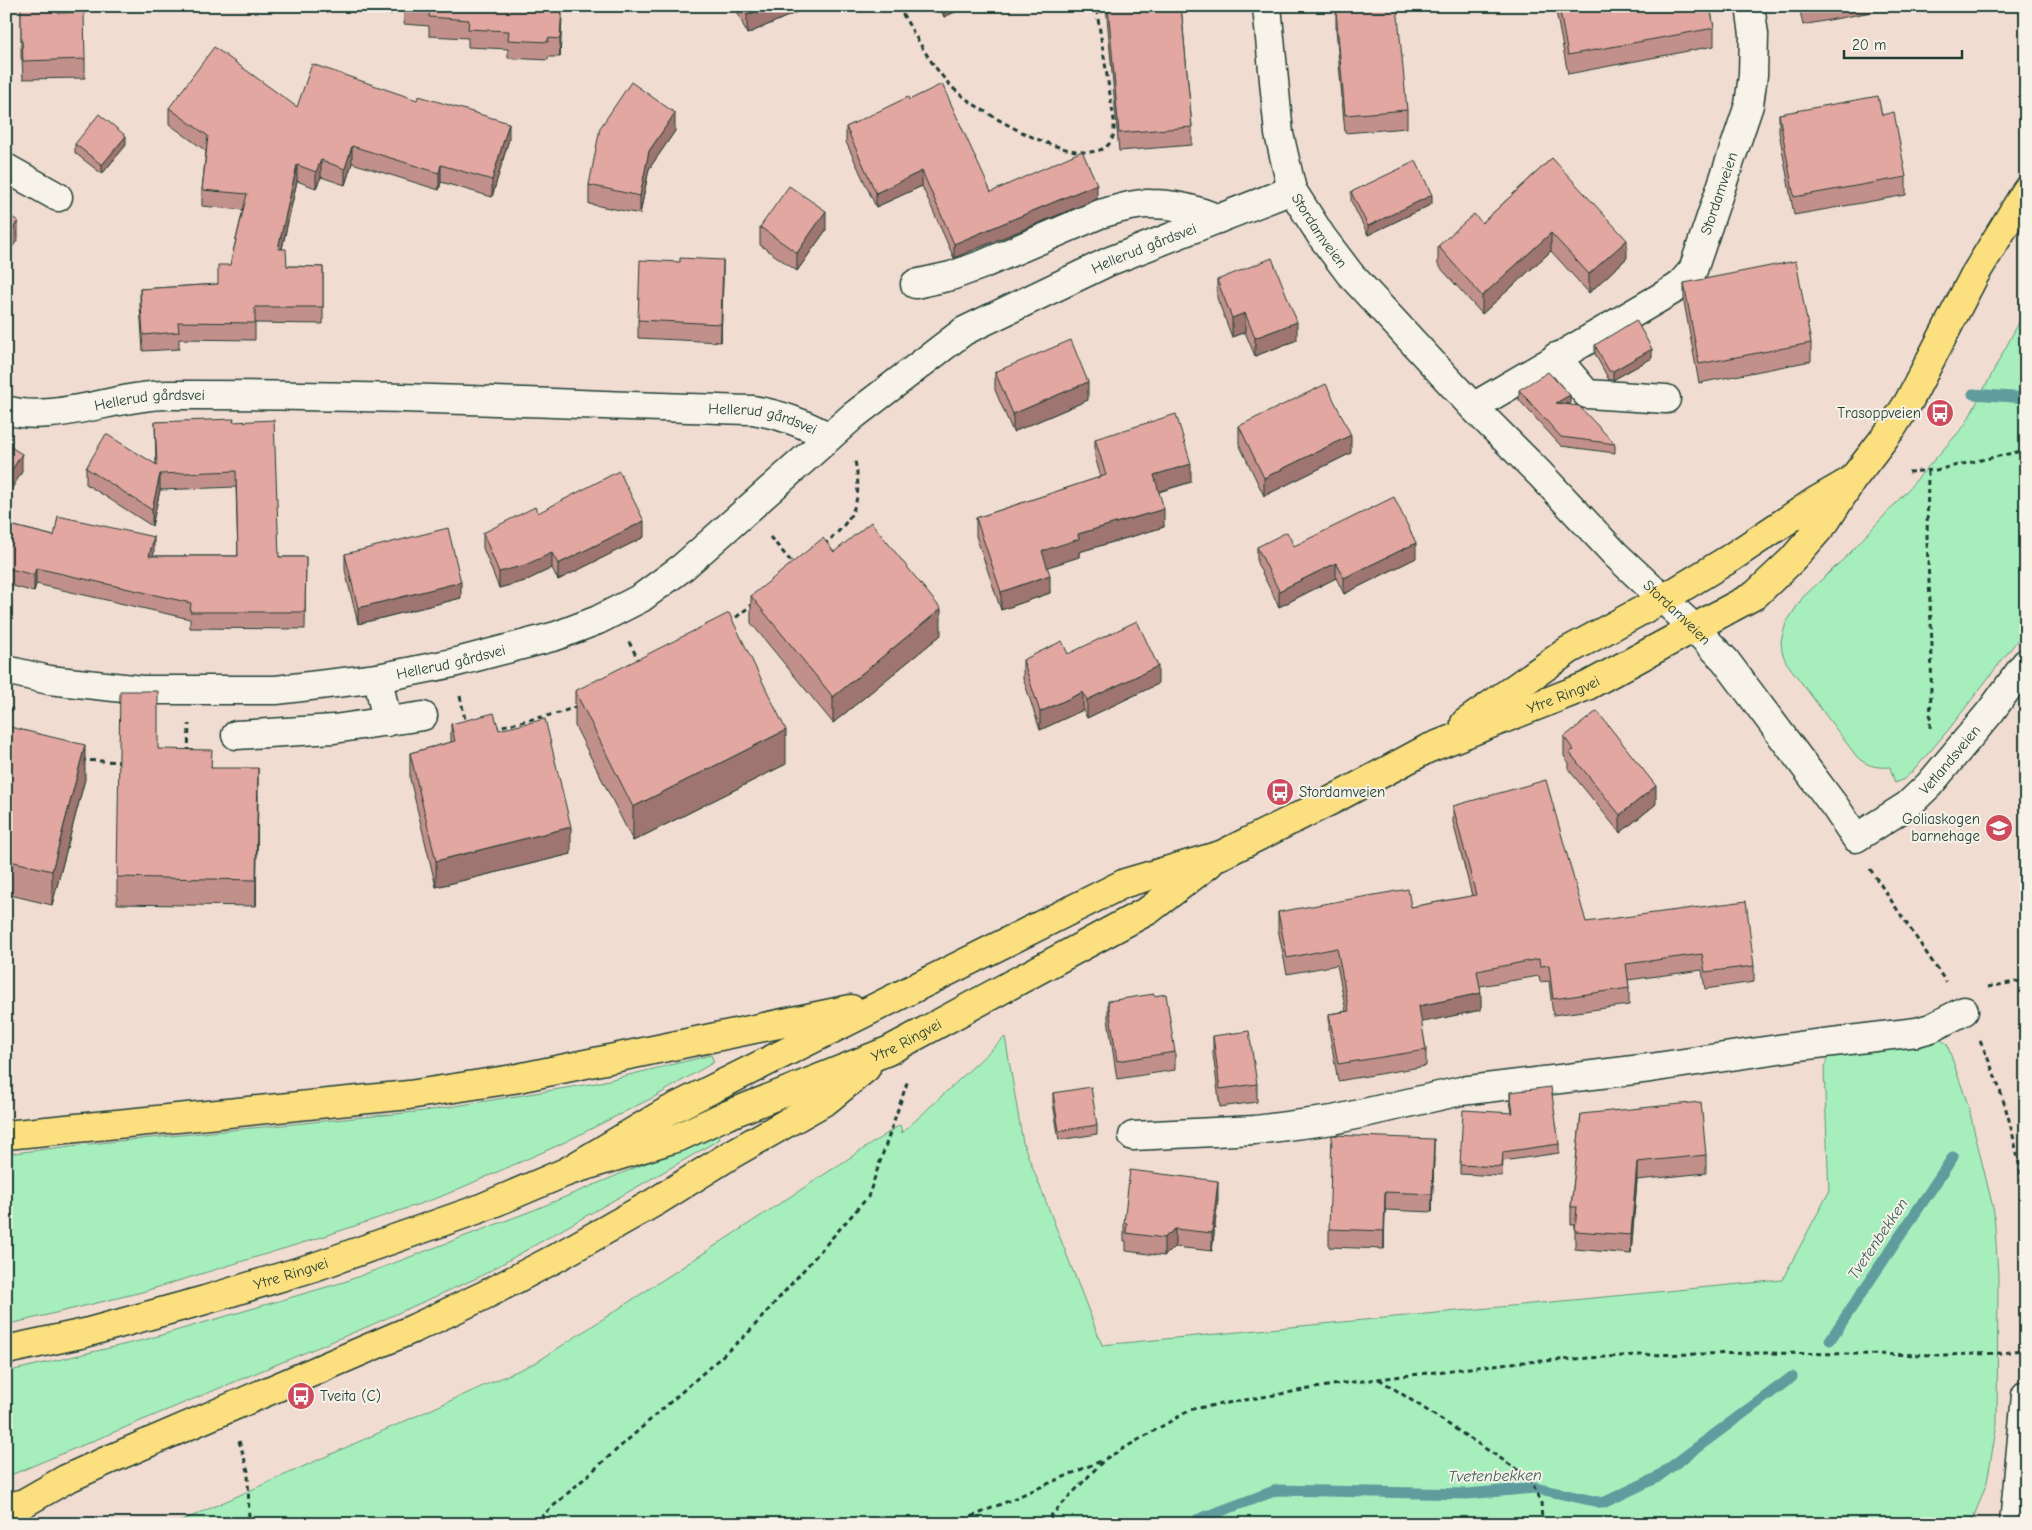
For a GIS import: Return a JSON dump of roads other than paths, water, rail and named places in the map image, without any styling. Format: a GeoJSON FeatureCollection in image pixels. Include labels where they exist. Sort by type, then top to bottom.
{"type":"FeatureCollection","features":[{"type":"Feature","properties":{"kind":"main road"},"geometry":{"type":"LineString","coordinates":[[1693,627],[1755,595],[1792,560],[1826,521],[1852,480],[1892,428],[1909,401],[1974,276],[2026,191]]}},
{"type":"Feature","properties":{"kind":"main road"},"geometry":{"type":"LineString","coordinates":[[1663,599],[1852,480]]}},
{"type":"Feature","properties":{"kind":"main road","name":"Ytre Ringvei"},"geometry":{"type":"LineString","coordinates":[[566,1172],[666,1112],[1125,883],[1220,855],[1336,798],[1426,749],[1569,650],[1663,599]]}},
{"type":"Feature","properties":{"kind":"main road","name":"Ytre Ringvei"},"geometry":{"type":"LineString","coordinates":[[1426,749],[1587,686],[1693,627]]}},
{"type":"Feature","properties":{"kind":"main road","name":"Ytre Ringvei"},"geometry":{"type":"LineString","coordinates":[[6,1350],[113,1326],[314,1267],[478,1209],[566,1172],[679,1137],[720,1118],[888,1051],[1149,910],[1220,855]]}},
{"type":"Feature","properties":{"kind":"main road"},"geometry":{"type":"LineString","coordinates":[[6,1135],[408,1095],[513,1079],[887,1002]]}},
{"type":"Feature","properties":{"kind":"main road"},"geometry":{"type":"LineString","coordinates":[[14,1511],[66,1479],[415,1328],[487,1294],[554,1259],[655,1202],[732,1154],[827,1100],[888,1051]]}},
{"type":"Feature","properties":{"kind":"street","name":"Stordamveien"},"geometry":{"type":"LineString","coordinates":[[1267,6],[1279,134],[1292,190],[1322,237],[1350,274],[1473,407],[1540,474],[1616,555],[1693,627],[1725,660],[1836,808],[1856,838]]}},
{"type":"Feature","properties":{"kind":"street","name":"Stordamveien"},"geometry":{"type":"LineString","coordinates":[[1473,407],[1556,357],[1625,320],[1678,287],[1693,270],[1749,105],[1753,75],[1754,34],[1750,6]]}},
{"type":"Feature","properties":{"kind":"street"},"geometry":{"type":"LineString","coordinates":[[6,168],[58,197]]}},
{"type":"Feature","properties":{"kind":"street","name":"Hellerud gårdsvei"},"geometry":{"type":"LineString","coordinates":[[6,670],[49,680],[142,690],[276,690],[378,678],[452,664],[556,636],[598,620],[641,598],[683,567],[853,416],[964,331],[1110,261],[1292,190]]}},
{"type":"Feature","properties":{"kind":"street"},"geometry":{"type":"LineString","coordinates":[[915,284],[951,276],[1100,214],[1124,208],[1149,204],[1202,211],[1218,219]]}},
{"type":"Feature","properties":{"kind":"street"},"geometry":{"type":"LineString","coordinates":[[1556,357],[1587,394],[1666,399]]}},
{"type":"Feature","properties":{"kind":"street","name":"Hellerud gårdsvei"},"geometry":{"type":"LineString","coordinates":[[6,410],[28,413],[68,411],[121,400],[164,395],[415,399],[753,410],[780,415],[806,425],[829,437]]}},
{"type":"Feature","properties":{"kind":"street","name":"Vetlandsveien"},"geometry":{"type":"LineString","coordinates":[[1856,838],[1908,805],[1929,785],[1991,710],[2026,663]]}},
{"type":"Feature","properties":{"kind":"street"},"geometry":{"type":"LineString","coordinates":[[378,678],[387,722]]}},
{"type":"Feature","properties":{"kind":"street"},"geometry":{"type":"LineString","coordinates":[[276,690],[278,733]]}},
{"type":"Feature","properties":{"kind":"street"},"geometry":{"type":"LineString","coordinates":[[236,735],[334,729],[423,716]]}},
{"type":"Feature","properties":{"kind":"street"},"geometry":{"type":"LineString","coordinates":[[1133,1136],[1255,1130],[1333,1120],[1461,1091],[1917,1032],[1931,1028],[1964,1011]]}},
{"type":"Feature","properties":{"kind":"street"},"geometry":{"type":"LineString","coordinates":[[2014,1524],[2026,1394]]}},
{"type":"Feature","properties":{"kind":"waterway","name":"Tvetenbekken"},"geometry":{"type":"LineString","coordinates":[[1973,394],[2026,398]]}},
{"type":"Feature","properties":{"kind":"waterway","name":"Tvetenbekken"},"geometry":{"type":"LineString","coordinates":[[1830,1340],[1953,1157]]}},
{"type":"Feature","properties":{"kind":"waterway","name":"Tvetenbekken"},"geometry":{"type":"LineString","coordinates":[[1194,1524],[1197,1520],[1277,1490],[1467,1494],[1535,1488],[1603,1503],[1656,1478],[1792,1377]]}},
{"type":"Feature","properties":{"kind":"place","name":"Trasoppveien"},"geometry":{"type":"Point","coordinates":[1940,413]}},
{"type":"Feature","properties":{"kind":"place","name":"Stordamveien"},"geometry":{"type":"Point","coordinates":[1280,792]}},
{"type":"Feature","properties":{"kind":"place","name":"Goliaskogen barnehage"},"geometry":{"type":"Point","coordinates":[1999,828]}},
{"type":"Feature","properties":{"kind":"place","name":"Tveita (C)"},"geometry":{"type":"Point","coordinates":[301,1396]}}]}
